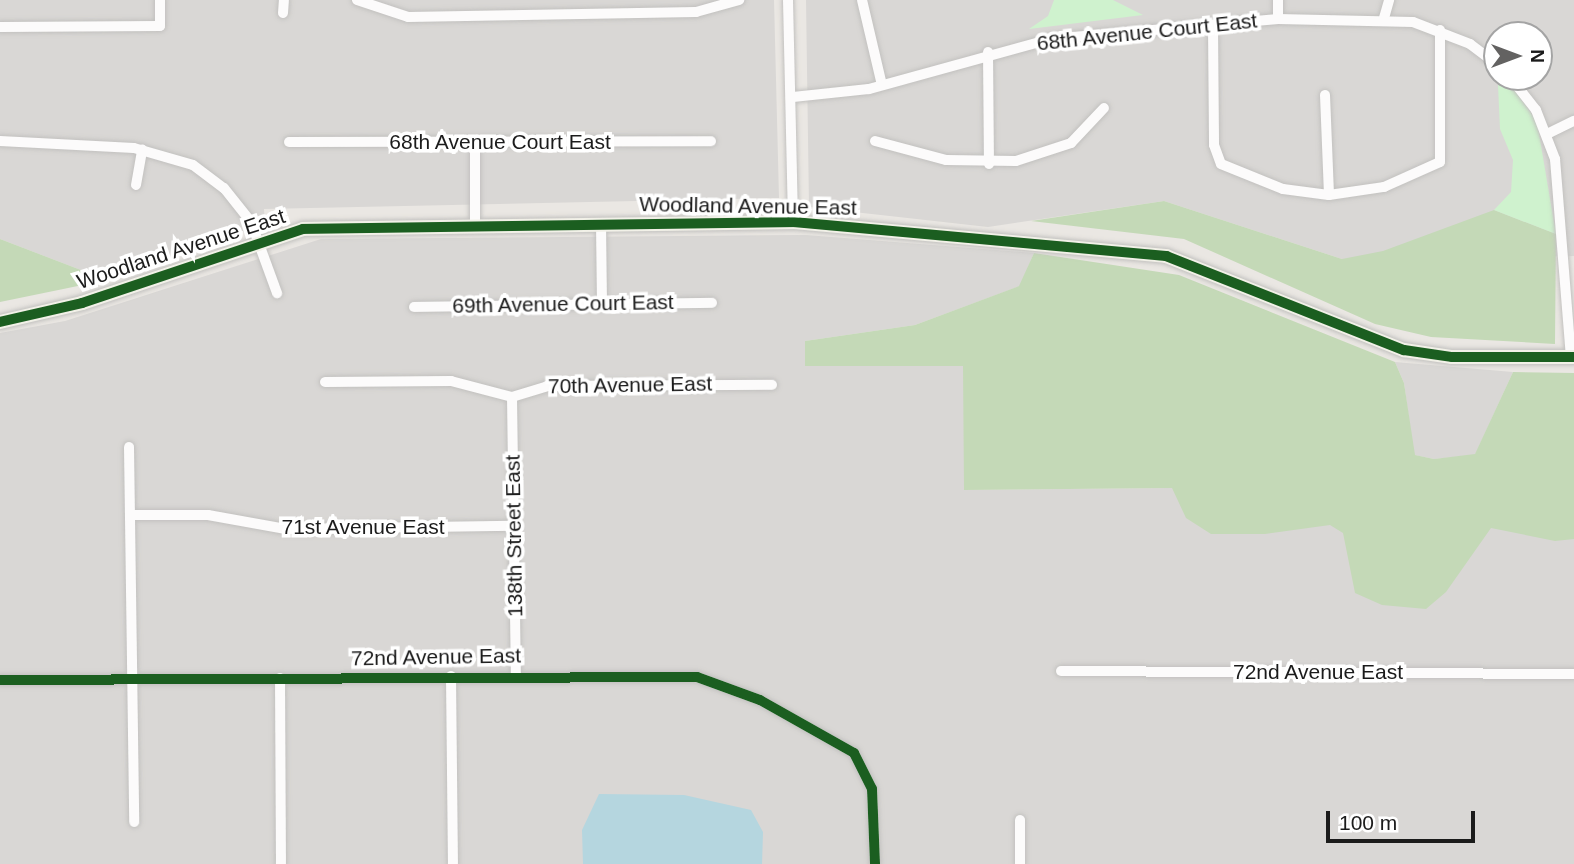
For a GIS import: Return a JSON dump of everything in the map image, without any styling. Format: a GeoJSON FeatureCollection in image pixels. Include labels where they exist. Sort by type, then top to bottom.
{"type":"FeatureCollection","features":[{"type":"Feature","properties":{"kind":"street"},"geometry":{"type":"LineString","coordinates":[[0,27],[160,26],[160,0]]}},
{"type":"Feature","properties":{"kind":"street"},"geometry":{"type":"LineString","coordinates":[[283,13],[284,0]]}},
{"type":"Feature","properties":{"kind":"street"},"geometry":{"type":"LineString","coordinates":[[357,0],[408,18],[637,14],[740,0]]}},
{"type":"Feature","properties":{"kind":"street"},"geometry":{"type":"LineString","coordinates":[[788,0],[793,97],[793,222]]}},
{"type":"Feature","properties":{"kind":"street"},"geometry":{"type":"LineString","coordinates":[[862,0],[882,85]]}},
{"type":"Feature","properties":{"kind":"street"},"geometry":{"type":"LineString","coordinates":[[1278,0],[1278,19]]}},
{"type":"Feature","properties":{"kind":"street"},"geometry":{"type":"LineString","coordinates":[[1384,18],[1389,0]]}},
{"type":"Feature","properties":{"kind":"street","name":"68th Avenue Court East"},"geometry":{"type":"LineString","coordinates":[[793,97],[882,85],[988,52],[1076,36],[1278,19],[1384,18],[1440,30],[1483,56]]}},
{"type":"Feature","properties":{"kind":"street"},"geometry":{"type":"LineString","coordinates":[[1213,26],[1214,154],[1221,164],[1267,185],[1329,195],[1371,191],[1438,164],[1440,30]]}},
{"type":"Feature","properties":{"kind":"street"},"geometry":{"type":"LineString","coordinates":[[988,52],[989,164]]}},
{"type":"Feature","properties":{"kind":"street"},"geometry":{"type":"LineString","coordinates":[[1519,91],[1547,134],[1559,188],[1573,357]]}},
{"type":"Feature","properties":{"kind":"street"},"geometry":{"type":"LineString","coordinates":[[1325,95],[1329,195]]}},
{"type":"Feature","properties":{"kind":"street"},"geometry":{"type":"LineString","coordinates":[[875,141],[946,160],[989,164],[1071,143],[1104,108]]}},
{"type":"Feature","properties":{"kind":"street"},"geometry":{"type":"LineString","coordinates":[[1547,134],[1574,121]]}},
{"type":"Feature","properties":{"kind":"street"},"geometry":{"type":"LineString","coordinates":[[0,141],[142,150],[206,174],[240,207],[261,240],[277,293]]}},
{"type":"Feature","properties":{"kind":"street","name":"68th Avenue Court East"},"geometry":{"type":"LineString","coordinates":[[289,142],[711,141]]}},
{"type":"Feature","properties":{"kind":"street"},"geometry":{"type":"LineString","coordinates":[[475,142],[475,223]]}},
{"type":"Feature","properties":{"kind":"street"},"geometry":{"type":"LineString","coordinates":[[136,185],[142,150]]}},
{"type":"Feature","properties":{"kind":"street","name":"Woodland Avenue East"},"geometry":{"type":"LineString","coordinates":[[0,322],[82,303],[261,240],[329,226],[793,222],[1167,256],[1405,350],[1452,357],[1573,357]]}},
{"type":"Feature","properties":{"kind":"street"},"geometry":{"type":"LineString","coordinates":[[601,223],[602,303]]}},
{"type":"Feature","properties":{"kind":"street","name":"69th Avenue Court East"},"geometry":{"type":"LineString","coordinates":[[414,307],[712,303]]}},
{"type":"Feature","properties":{"kind":"street"},"geometry":{"type":"LineString","coordinates":[[325,382],[451,381],[512,397]]}},
{"type":"Feature","properties":{"kind":"street","name":"70th Avenue East"},"geometry":{"type":"LineString","coordinates":[[512,397],[547,386],[772,385]]}},
{"type":"Feature","properties":{"kind":"street","name":"138th Street East"},"geometry":{"type":"LineString","coordinates":[[512,397],[516,675]]}},
{"type":"Feature","properties":{"kind":"street"},"geometry":{"type":"LineString","coordinates":[[129,447],[134,822]]}},
{"type":"Feature","properties":{"kind":"street","name":"71st Avenue East"},"geometry":{"type":"LineString","coordinates":[[130,515],[208,515],[286,529],[514,526]]}},
{"type":"Feature","properties":{"kind":"street","name":"72nd Avenue East"},"geometry":{"type":"LineString","coordinates":[[1061,671],[1574,674]]}},
{"type":"Feature","properties":{"kind":"street","name":"72nd Avenue East"},"geometry":{"type":"LineString","coordinates":[[0,680],[516,675],[697,677],[760,700],[854,753],[872,789],[875,864]]}},
{"type":"Feature","properties":{"kind":"street"},"geometry":{"type":"LineString","coordinates":[[451,676],[453,864]]}},
{"type":"Feature","properties":{"kind":"street"},"geometry":{"type":"LineString","coordinates":[[280,678],[282,864]]}},
{"type":"Feature","properties":{"kind":"street"},"geometry":{"type":"LineString","coordinates":[[1020,820],[1020,864]]}},
{"type":"Feature","properties":{"kind":"shaded area"},"geometry":{"type":"Polygon","coordinates":[[[0,0],[774,0],[779,198],[264,209],[265,224],[107,280],[0,239],[0,0]]]}},
{"type":"Feature","properties":{"kind":"shaded area"},"geometry":{"type":"Polygon","coordinates":[[[806,0],[1574,0],[1574,256],[1342,259],[1164,201],[988,227],[809,207],[806,0]]]}},
{"type":"Feature","properties":{"kind":"shaded area"},"geometry":{"type":"Polygon","coordinates":[[[806,235],[1034,253],[1020,286],[915,325],[805,341],[805,366],[964,366],[964,490],[1574,484],[1574,864],[0,864],[0,333],[65,321],[321,239],[806,235]]]}},
{"type":"Feature","properties":{"kind":"shaded area"},"geometry":{"type":"Polygon","coordinates":[[[1395,362],[1513,372],[1475,455],[1434,459],[1414,455],[1404,383],[1395,362]]]}},
{"type":"Feature","properties":{"kind":"green space"},"geometry":{"type":"Polygon","coordinates":[[[1054,0],[1113,0],[1143,15],[1029,29],[1048,16],[1054,0]]]}},
{"type":"Feature","properties":{"kind":"green space"},"geometry":{"type":"Polygon","coordinates":[[[1498,91],[1515,91],[1537,122],[1556,234],[1494,210],[1511,192],[1513,160],[1500,129],[1498,91]]]}},
{"type":"Feature","properties":{"kind":"green space"},"geometry":{"type":"Polygon","coordinates":[[[1164,201],[1342,259],[1383,251],[1494,210],[1556,234],[1555,344],[1431,337],[1375,324],[1184,239],[1031,221],[1164,201]]]}},
{"type":"Feature","properties":{"kind":"green space"},"geometry":{"type":"Polygon","coordinates":[[[0,239],[107,280],[0,302],[0,239]]]}},
{"type":"Feature","properties":{"kind":"green space"},"geometry":{"type":"Polygon","coordinates":[[[1034,253],[1179,275],[1395,362],[1404,383],[1415,455],[1434,459],[1475,454],[1513,372],[1574,373],[1574,539],[1555,541],[1491,528],[1446,592],[1426,609],[1382,605],[1355,593],[1343,533],[1330,525],[1265,534],[1211,534],[1186,518],[1172,488],[964,490],[963,366],[805,366],[805,341],[915,325],[1019,286],[1034,253]]]}},
{"type":"Feature","properties":{"kind":"water"},"geometry":{"type":"Polygon","coordinates":[[[599,794],[684,795],[751,810],[763,832],[762,864],[583,864],[582,830],[599,794]]]}},
{"type":"Feature","properties":{"kind":"cycle path"},"geometry":{"type":"LineString","coordinates":[[0,322],[82,303],[303,229],[793,222],[1166,256],[1404,350],[1452,357],[1574,357]]}},
{"type":"Feature","properties":{"kind":"cycle path"},"geometry":{"type":"LineString","coordinates":[[0,680],[697,677],[760,700],[854,753],[872,789],[875,864]]}}]}
